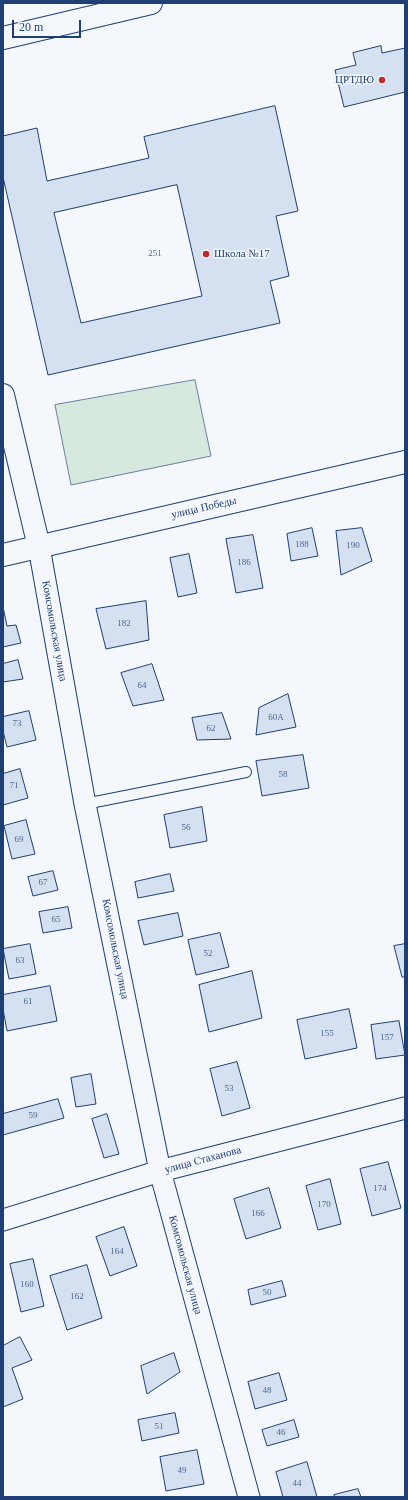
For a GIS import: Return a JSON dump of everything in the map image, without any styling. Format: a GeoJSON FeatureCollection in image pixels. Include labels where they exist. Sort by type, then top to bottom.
{"type":"FeatureCollection","features":[{"type":"Feature","properties":{"kind":"street"},"geometry":{"type":"LineString","coordinates":[[3,38],[150,3]]}},
{"type":"Feature","properties":{"kind":"street","name":"Комсомольская улица"},"geometry":{"type":"LineString","coordinates":[[3,396],[39,547],[86,804],[160,1171],[249,1497]]}},
{"type":"Feature","properties":{"kind":"street","name":"улица Победы"},"geometry":{"type":"LineString","coordinates":[[3,555],[405,462]]}},
{"type":"Feature","properties":{"kind":"street","name":"улица Стаханова"},"geometry":{"type":"LineString","coordinates":[[3,1220],[160,1171],[405,1108]]}},
{"type":"Feature","properties":{"kind":"lane"},"geometry":{"type":"LineString","coordinates":[[86,804],[246,772]]}},
{"type":"Feature","properties":{"kind":"shaded area"},"geometry":{"type":"Polygon","coordinates":[[[195,380],[211,456],[71,485],[55,405],[195,380]]]}},
{"type":"Feature","properties":{"kind":"building"},"geometry":{"type":"Polygon","coordinates":[[[381,46],[382,53],[405,48],[405,92],[344,107],[335,70],[356,65],[353,53],[381,46]]]}},
{"type":"Feature","properties":{"kind":"building"},"geometry":{"type":"Polygon","coordinates":[[[275,106],[298,211],[276,216],[289,276],[270,281],[280,323],[48,375],[3,177],[3,136],[37,128],[47,181],[149,158],[144,137],[275,106]],[[177,185],[54,213],[81,323],[202,296],[177,185]]]}},
{"type":"Feature","properties":{"kind":"building"},"geometry":{"type":"Polygon","coordinates":[[[312,528],[318,556],[291,561],[287,534],[312,528]]]}},
{"type":"Feature","properties":{"kind":"building"},"geometry":{"type":"Polygon","coordinates":[[[362,528],[372,561],[341,575],[336,531],[362,528]]]}},
{"type":"Feature","properties":{"kind":"building"},"geometry":{"type":"Polygon","coordinates":[[[253,535],[263,588],[236,593],[226,539],[253,535]]]}},
{"type":"Feature","properties":{"kind":"building"},"geometry":{"type":"Polygon","coordinates":[[[189,554],[197,593],[178,597],[170,558],[189,554]]]}},
{"type":"Feature","properties":{"kind":"building"},"geometry":{"type":"Polygon","coordinates":[[[146,601],[149,640],[106,649],[96,609],[146,601]]]}},
{"type":"Feature","properties":{"kind":"building"},"geometry":{"type":"Polygon","coordinates":[[[3,607],[7,626],[16,625],[21,643],[3,647],[3,607]]]}},
{"type":"Feature","properties":{"kind":"building"},"geometry":{"type":"Polygon","coordinates":[[[18,660],[23,679],[3,682],[3,664],[18,660]]]}},
{"type":"Feature","properties":{"kind":"building"},"geometry":{"type":"Polygon","coordinates":[[[152,664],[164,700],[133,706],[121,673],[152,664]]]}},
{"type":"Feature","properties":{"kind":"building"},"geometry":{"type":"Polygon","coordinates":[[[288,694],[296,727],[256,735],[259,708],[288,694]]]}},
{"type":"Feature","properties":{"kind":"building"},"geometry":{"type":"Polygon","coordinates":[[[29,711],[36,740],[7,747],[3,731],[3,717],[29,711]]]}},
{"type":"Feature","properties":{"kind":"building"},"geometry":{"type":"Polygon","coordinates":[[[222,713],[231,739],[197,740],[192,718],[222,713]]]}},
{"type":"Feature","properties":{"kind":"building"},"geometry":{"type":"Polygon","coordinates":[[[303,755],[309,788],[262,796],[256,761],[303,755]]]}},
{"type":"Feature","properties":{"kind":"building"},"geometry":{"type":"Polygon","coordinates":[[[20,769],[28,798],[3,805],[3,774],[20,769]]]}},
{"type":"Feature","properties":{"kind":"building"},"geometry":{"type":"Polygon","coordinates":[[[202,807],[207,841],[170,848],[164,815],[202,807]]]}},
{"type":"Feature","properties":{"kind":"building"},"geometry":{"type":"Polygon","coordinates":[[[26,820],[35,854],[12,859],[4,826],[26,820]]]}},
{"type":"Feature","properties":{"kind":"building"},"geometry":{"type":"Polygon","coordinates":[[[53,871],[58,890],[33,896],[28,877],[53,871]]]}},
{"type":"Feature","properties":{"kind":"building"},"geometry":{"type":"Polygon","coordinates":[[[170,874],[174,891],[138,898],[135,882],[170,874]]]}},
{"type":"Feature","properties":{"kind":"building"},"geometry":{"type":"Polygon","coordinates":[[[68,907],[72,928],[43,933],[39,912],[68,907]]]}},
{"type":"Feature","properties":{"kind":"building"},"geometry":{"type":"Polygon","coordinates":[[[178,913],[183,936],[144,945],[138,921],[178,913]]]}},
{"type":"Feature","properties":{"kind":"building"},"geometry":{"type":"Polygon","coordinates":[[[220,933],[229,967],[196,975],[188,940],[220,933]]]}},
{"type":"Feature","properties":{"kind":"building"},"geometry":{"type":"Polygon","coordinates":[[[30,944],[36,974],[9,979],[3,949],[30,944]]]}},
{"type":"Feature","properties":{"kind":"building"},"geometry":{"type":"Polygon","coordinates":[[[405,944],[405,977],[402,977],[394,946],[405,944]]]}},
{"type":"Feature","properties":{"kind":"building"},"geometry":{"type":"Polygon","coordinates":[[[252,971],[262,1018],[209,1032],[199,985],[252,971]]]}},
{"type":"Feature","properties":{"kind":"building"},"geometry":{"type":"Polygon","coordinates":[[[50,986],[57,1021],[7,1031],[3,1009],[3,995],[50,986]]]}},
{"type":"Feature","properties":{"kind":"building"},"geometry":{"type":"Polygon","coordinates":[[[349,1009],[357,1048],[305,1059],[297,1020],[349,1009]]]}},
{"type":"Feature","properties":{"kind":"building"},"geometry":{"type":"Polygon","coordinates":[[[399,1021],[405,1055],[376,1059],[371,1025],[399,1021]]]}},
{"type":"Feature","properties":{"kind":"building"},"geometry":{"type":"Polygon","coordinates":[[[237,1062],[250,1108],[222,1116],[210,1069],[237,1062]]]}},
{"type":"Feature","properties":{"kind":"building"},"geometry":{"type":"Polygon","coordinates":[[[91,1074],[96,1104],[76,1107],[71,1078],[91,1074]]]}},
{"type":"Feature","properties":{"kind":"building"},"geometry":{"type":"Polygon","coordinates":[[[58,1099],[64,1118],[3,1135],[3,1114],[58,1099]]]}},
{"type":"Feature","properties":{"kind":"building"},"geometry":{"type":"Polygon","coordinates":[[[107,1114],[119,1154],[104,1158],[92,1119],[107,1114]]]}},
{"type":"Feature","properties":{"kind":"building"},"geometry":{"type":"Polygon","coordinates":[[[388,1162],[401,1208],[372,1216],[360,1169],[388,1162]]]}},
{"type":"Feature","properties":{"kind":"building"},"geometry":{"type":"Polygon","coordinates":[[[330,1179],[341,1224],[318,1230],[306,1186],[330,1179]]]}},
{"type":"Feature","properties":{"kind":"building"},"geometry":{"type":"Polygon","coordinates":[[[269,1188],[281,1228],[246,1239],[234,1199],[269,1188]]]}},
{"type":"Feature","properties":{"kind":"building"},"geometry":{"type":"Polygon","coordinates":[[[124,1227],[137,1266],[110,1276],[96,1237],[124,1227]]]}},
{"type":"Feature","properties":{"kind":"building"},"geometry":{"type":"Polygon","coordinates":[[[33,1259],[44,1306],[21,1312],[10,1264],[33,1259]]]}},
{"type":"Feature","properties":{"kind":"building"},"geometry":{"type":"Polygon","coordinates":[[[87,1265],[102,1318],[67,1330],[50,1276],[87,1265]]]}},
{"type":"Feature","properties":{"kind":"building"},"geometry":{"type":"Polygon","coordinates":[[[282,1281],[286,1296],[251,1305],[248,1290],[282,1281]]]}},
{"type":"Feature","properties":{"kind":"building"},"geometry":{"type":"Polygon","coordinates":[[[20,1337],[32,1360],[12,1368],[23,1399],[3,1407],[3,1346],[20,1337]]]}},
{"type":"Feature","properties":{"kind":"building"},"geometry":{"type":"Polygon","coordinates":[[[174,1353],[180,1372],[147,1394],[141,1366],[174,1353]]]}},
{"type":"Feature","properties":{"kind":"building"},"geometry":{"type":"Polygon","coordinates":[[[279,1373],[287,1400],[255,1409],[248,1382],[279,1373]]]}},
{"type":"Feature","properties":{"kind":"building"},"geometry":{"type":"Polygon","coordinates":[[[175,1413],[179,1433],[142,1441],[138,1420],[175,1413]]]}},
{"type":"Feature","properties":{"kind":"building"},"geometry":{"type":"Polygon","coordinates":[[[294,1420],[299,1437],[267,1446],[262,1430],[294,1420]]]}},
{"type":"Feature","properties":{"kind":"building"},"geometry":{"type":"Polygon","coordinates":[[[197,1450],[204,1484],[166,1491],[160,1457],[197,1450]]]}},
{"type":"Feature","properties":{"kind":"building"},"geometry":{"type":"Polygon","coordinates":[[[307,1462],[317,1497],[283,1497],[276,1472],[307,1462]]]}},
{"type":"Feature","properties":{"kind":"building"},"geometry":{"type":"Polygon","coordinates":[[[358,1489],[361,1497],[335,1497],[334,1495],[358,1489]]]}},
{"type":"Feature","properties":{"kind":"place","name":"ЦРТДЮ"},"geometry":{"type":"Point","coordinates":[382,80]}},
{"type":"Feature","properties":{"kind":"place","name":"Школа №17"},"geometry":{"type":"Point","coordinates":[206,254]}}]}
